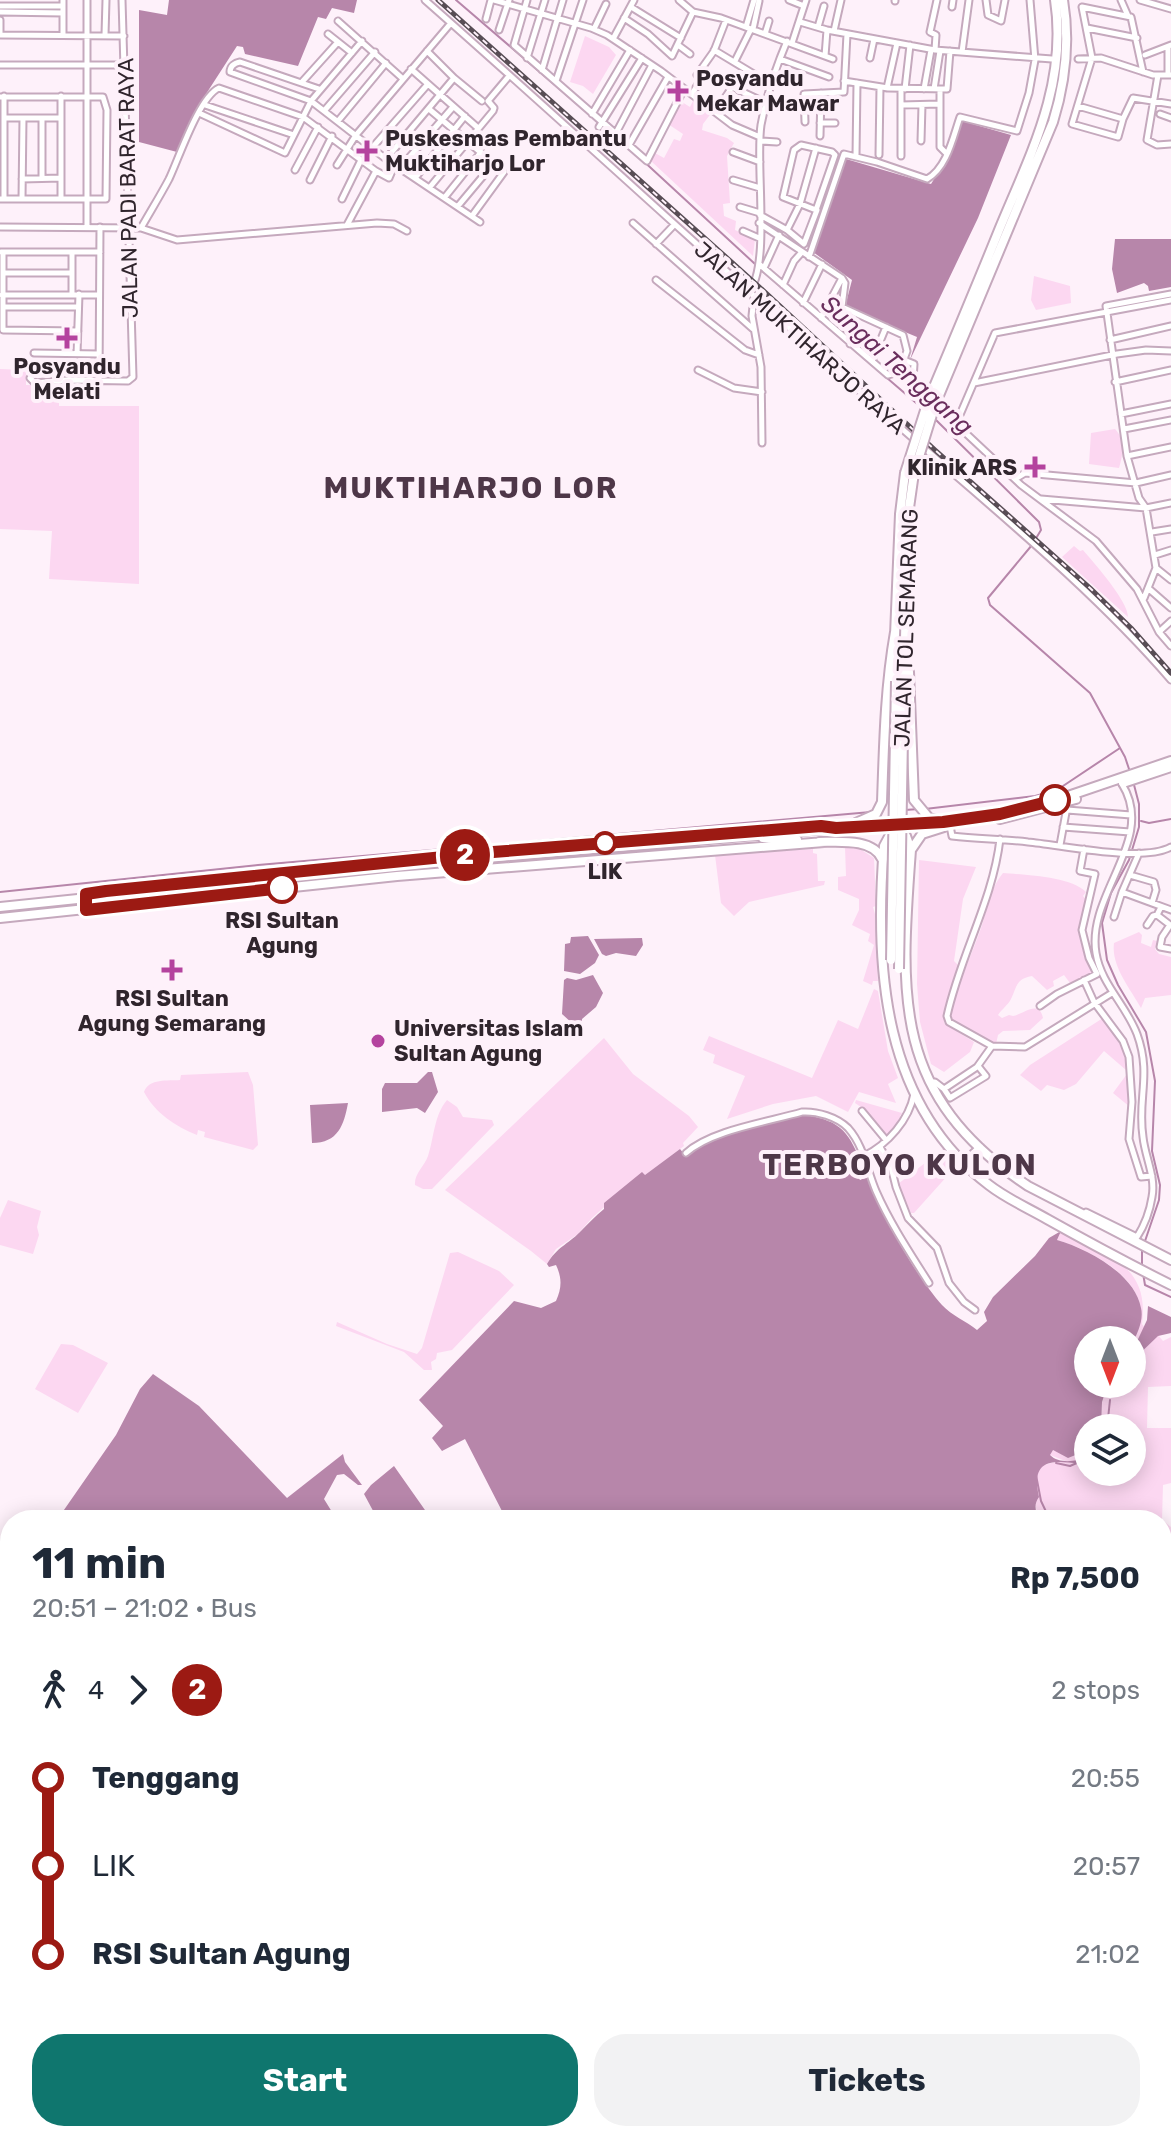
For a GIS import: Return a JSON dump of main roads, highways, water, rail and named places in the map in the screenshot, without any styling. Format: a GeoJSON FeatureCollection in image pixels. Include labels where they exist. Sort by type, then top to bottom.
{"type":"FeatureCollection","features":[{"type":"Feature","properties":{"kind":"highway","name":"JALAN TOL SEMARANG"},"geometry":{"type":"LineString","coordinates":[[906,996],[899,969],[900,680],[895,632],[900,514],[932,403],[1045,119],[1056,67],[1058,31],[1055,0]]}},
{"type":"Feature","properties":{"kind":"highway","name":"JALAN TOL SEMARANG"},"geometry":{"type":"LineString","coordinates":[[932,403],[1053,122],[1064,77],[1066,34],[1063,0]]}},
{"type":"Feature","properties":{"kind":"highway","name":"JALAN TOL SEMARANG"},"geometry":{"type":"LineString","coordinates":[[885,995],[891,960],[910,473]]}},
{"type":"Feature","properties":{"kind":"highway"},"geometry":{"type":"LineString","coordinates":[[905,631],[914,800],[927,815],[947,828]]}},
{"type":"Feature","properties":{"kind":"highway"},"geometry":{"type":"LineString","coordinates":[[872,821],[881,805],[885,708],[895,632]]}},
{"type":"Feature","properties":{"kind":"highway"},"geometry":{"type":"LineString","coordinates":[[911,850],[922,834],[933,829],[1068,803],[1167,765]]}},
{"type":"Feature","properties":{"kind":"highway"},"geometry":{"type":"LineString","coordinates":[[0,907],[253,886],[847,827],[872,821],[947,828]]}},
{"type":"Feature","properties":{"kind":"highway"},"geometry":{"type":"LineString","coordinates":[[872,821],[899,829],[906,836],[911,850],[906,996],[914,1040],[929,1083],[947,1113],[980,1148],[1018,1180],[1171,1260]]}},
{"type":"Feature","properties":{"kind":"highway"},"geometry":{"type":"LineString","coordinates":[[918,823],[887,837],[883,864],[885,995],[896,1046],[921,1109],[943,1140],[965,1163],[1005,1196],[1171,1285]]}},
{"type":"Feature","properties":{"kind":"highway"},"geometry":{"type":"LineString","coordinates":[[0,907],[493,852],[806,827],[836,828]]}},
{"type":"Feature","properties":{"kind":"highway"},"geometry":{"type":"LineString","coordinates":[[393,872],[763,838],[947,828]]}},
{"type":"Feature","properties":{"kind":"highway"},"geometry":{"type":"LineString","coordinates":[[763,838],[873,847],[883,864]]}},
{"type":"Feature","properties":{"kind":"highway"},"geometry":{"type":"LineString","coordinates":[[393,872],[824,842]]}},
{"type":"Feature","properties":{"kind":"highway"},"geometry":{"type":"LineString","coordinates":[[0,918],[253,886]]}},
{"type":"Feature","properties":{"kind":"highway"},"geometry":{"type":"LineString","coordinates":[[965,1163],[980,1148]]}},
{"type":"Feature","properties":{"kind":"waterway","name":"Sungai Tenggang"},"geometry":{"type":"LineString","coordinates":[[456,0],[598,122]]}},
{"type":"Feature","properties":{"kind":"waterway","name":"Sungai Tenggang"},"geometry":{"type":"LineString","coordinates":[[603,126],[625,145]]}},
{"type":"Feature","properties":{"kind":"waterway","name":"Sungai Tenggang"},"geometry":{"type":"LineString","coordinates":[[639,157],[755,264]]}},
{"type":"Feature","properties":{"kind":"waterway","name":"Sungai Tenggang"},"geometry":{"type":"LineString","coordinates":[[760,269],[922,408]]}},
{"type":"Feature","properties":{"kind":"waterway","name":"Sungai Tenggang"},"geometry":{"type":"LineString","coordinates":[[936,420],[1039,522],[1041,530],[1035,540]]}},
{"type":"Feature","properties":{"kind":"waterway","name":"Sungai Tenggang"},"geometry":{"type":"LineString","coordinates":[[1032,545],[988,598],[990,605],[1090,693],[1130,772]]}},
{"type":"Feature","properties":{"kind":"waterway"},"geometry":{"type":"LineString","coordinates":[[925,809],[1035,796],[1057,790],[1120,748]]}},
{"type":"Feature","properties":{"kind":"waterway","name":"Sungai Tenggang"},"geometry":{"type":"LineString","coordinates":[[1133,781],[1139,804],[1139,827],[1129,860],[1111,893],[1102,923],[1107,960],[1146,1032],[1155,1081],[1152,1151],[1160,1185],[1159,1200],[1144,1244]]}},
{"type":"Feature","properties":{"kind":"waterway"},"geometry":{"type":"LineString","coordinates":[[905,810],[919,809]]}},
{"type":"Feature","properties":{"kind":"waterway"},"geometry":{"type":"LineString","coordinates":[[0,892],[258,865],[871,812]]}},
{"type":"Feature","properties":{"kind":"waterway"},"geometry":{"type":"LineString","coordinates":[[1141,821],[1149,823],[1171,819]]}},
{"type":"Feature","properties":{"kind":"waterway","name":"Sungai Tenggang"},"geometry":{"type":"LineString","coordinates":[[1142,1250],[1142,1267]]}},
{"type":"Feature","properties":{"kind":"waterway","name":"Sungai Tenggang"},"geometry":{"type":"LineString","coordinates":[[1143,1273],[1145,1285],[1171,1297]]}},
{"type":"Feature","properties":{"kind":"waterway","name":"Sungai Tenggang"},"geometry":{"type":"LineString","coordinates":[[1108,1414],[1110,1400]]}},
{"type":"Feature","properties":{"kind":"waterway","name":"Sungai Tenggang"},"geometry":{"type":"LineString","coordinates":[[1056,1463],[1074,1464]]}},
{"type":"Feature","properties":{"kind":"waterway","name":"Sungai Tenggang"},"geometry":{"type":"LineString","coordinates":[[1036,1475],[1045,1510]]}},
{"type":"Feature","properties":{"kind":"railway"},"geometry":{"type":"LineString","coordinates":[[438,0],[1090,588],[1171,673]]}},
{"type":"Feature","properties":{"kind":"place","name":"Posyandu Mekar Mawar"},"geometry":{"type":"Point","coordinates":[678,91]}},
{"type":"Feature","properties":{"kind":"place","name":"Puskesmas Pembantu Muktiharjo Lor"},"geometry":{"type":"Point","coordinates":[367,151]}},
{"type":"Feature","properties":{"kind":"place","name":"Posyandu Melati"},"geometry":{"type":"Point","coordinates":[67,338]}},
{"type":"Feature","properties":{"kind":"place","name":"Klinik ARS"},"geometry":{"type":"Point","coordinates":[1035,467]}},
{"type":"Feature","properties":{"kind":"place","name":"LIK"},"geometry":{"type":"Point","coordinates":[605,843]}},
{"type":"Feature","properties":{"kind":"place","name":"RSI Sultan Agung"},"geometry":{"type":"Point","coordinates":[282,888]}},
{"type":"Feature","properties":{"kind":"place","name":"RSI Sultan Agung Semarang"},"geometry":{"type":"Point","coordinates":[172,970]}},
{"type":"Feature","properties":{"kind":"place","name":"Universitas Islam Sultan Agung"},"geometry":{"type":"Point","coordinates":[378,1041]}},
{"type":"Feature","properties":{"kind":"district","name":"MUKTIHARJO LOR"},"geometry":{"type":"Point","coordinates":[471,488]}},
{"type":"Feature","properties":{"kind":"district","name":"TERBOYO KULON"},"geometry":{"type":"Point","coordinates":[900,1165]}}]}
